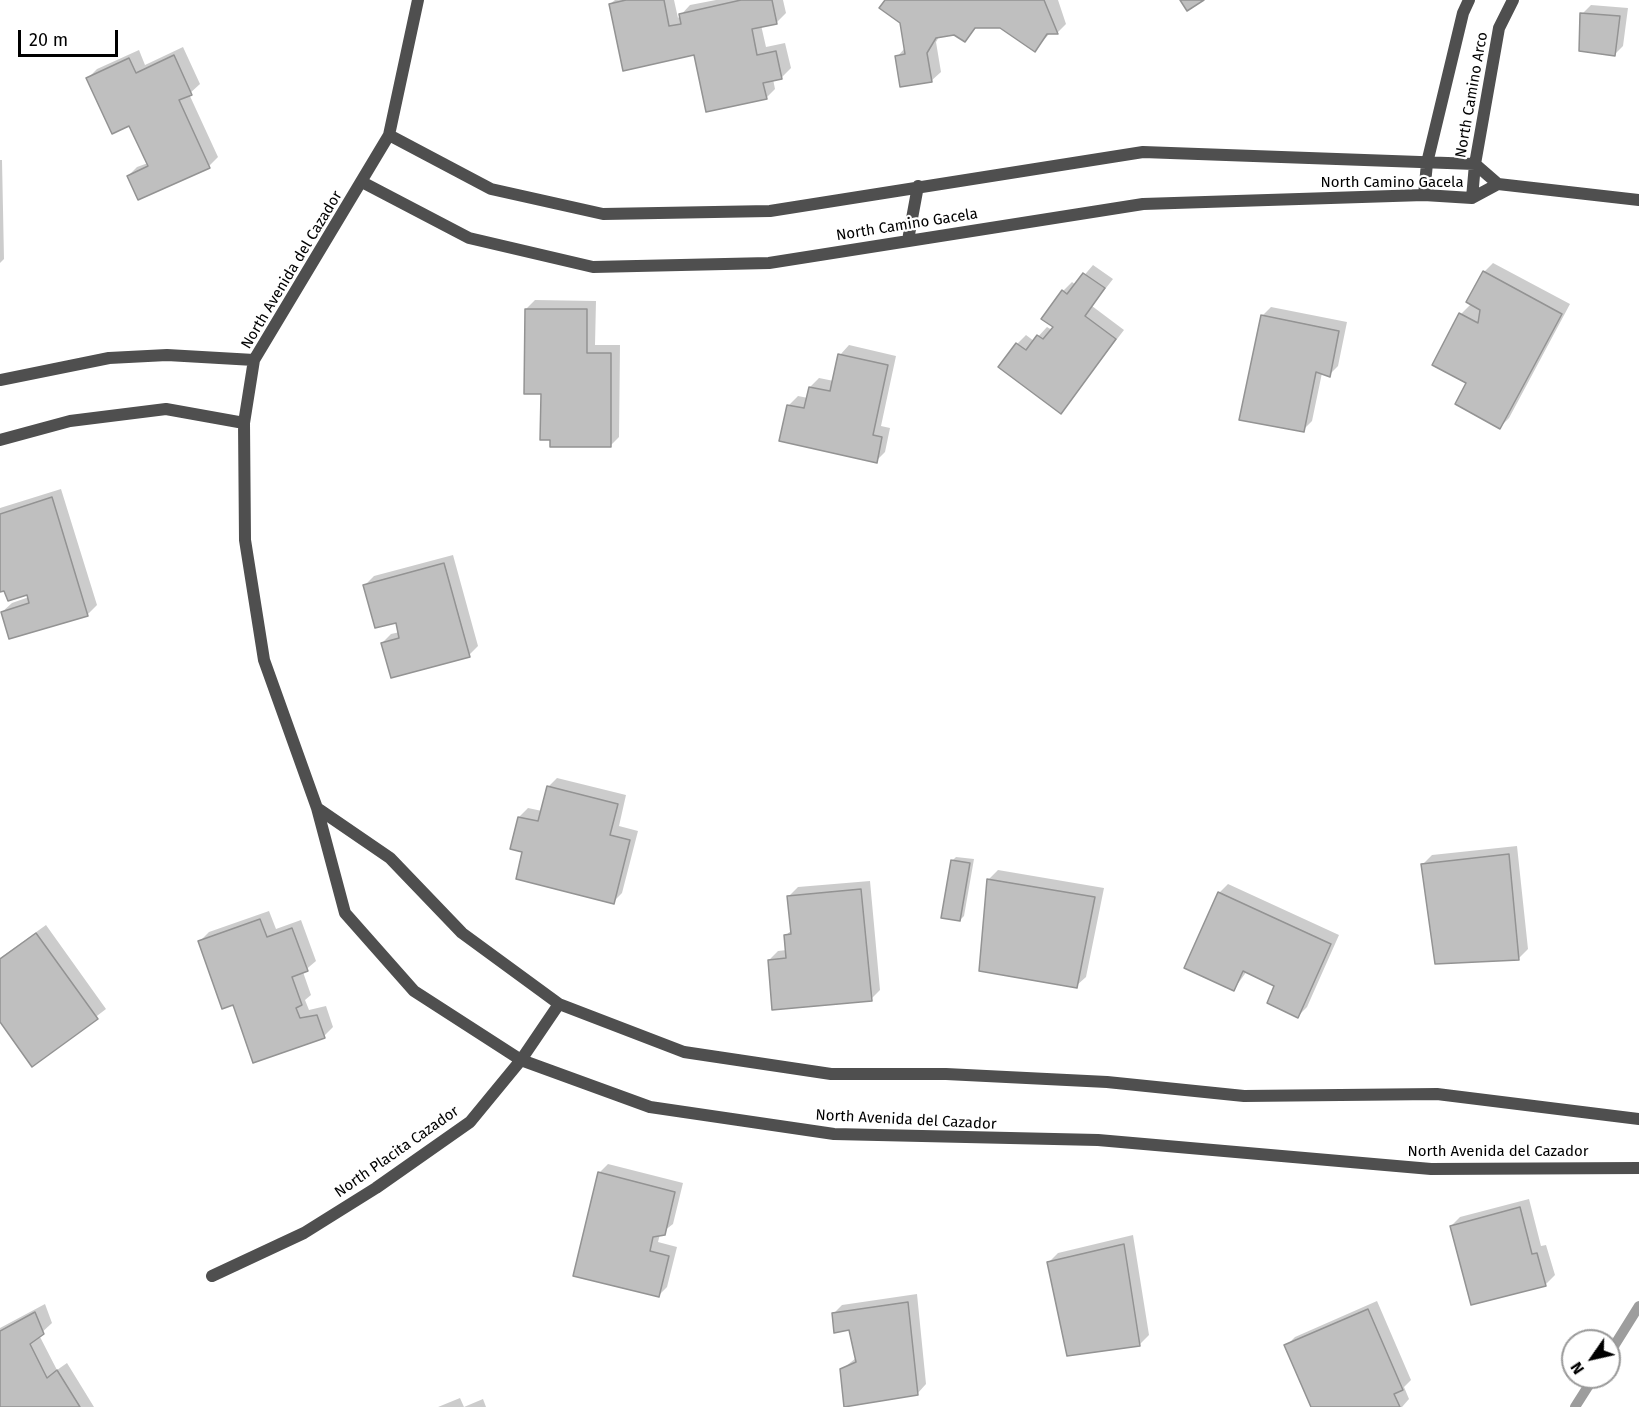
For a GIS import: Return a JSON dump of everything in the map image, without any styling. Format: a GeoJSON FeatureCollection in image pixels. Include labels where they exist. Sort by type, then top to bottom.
{"type":"FeatureCollection","features":[{"type":"Feature","properties":{"kind":"street","name":"North Avenida del Cazador"},"geometry":{"type":"LineString","coordinates":[[417,0],[389,135],[254,360],[244,423],[245,540],[264,660],[317,808],[345,913],[414,991],[521,1060],[650,1107],[834,1134],[1098,1140],[1431,1169],[1639,1168]]}},
{"type":"Feature","properties":{"kind":"street","name":"North Camino Arco"},"geometry":{"type":"LineString","coordinates":[[1424,195],[1427,163],[1463,13],[1469,0]]}},
{"type":"Feature","properties":{"kind":"street","name":"North Camino Arco"},"geometry":{"type":"LineString","coordinates":[[1472,198],[1475,164],[1499,28],[1513,0]]}},
{"type":"Feature","properties":{"kind":"street","name":"North Camino Gacela"},"geometry":{"type":"LineString","coordinates":[[389,135],[490,189],[603,214],[770,211],[1143,152],[1475,164]]}},
{"type":"Feature","properties":{"kind":"street"},"geometry":{"type":"LineString","coordinates":[[1475,164],[1498,184],[1639,200]]}},
{"type":"Feature","properties":{"kind":"street","name":"North Camino Gacela"},"geometry":{"type":"LineString","coordinates":[[362,182],[469,238],[593,267],[769,263],[1143,204],[1424,195],[1472,198]]}},
{"type":"Feature","properties":{"kind":"street"},"geometry":{"type":"LineString","coordinates":[[1472,198],[1498,184]]}},
{"type":"Feature","properties":{"kind":"street"},"geometry":{"type":"LineString","coordinates":[[908,240],[918,186]]}},
{"type":"Feature","properties":{"kind":"street"},"geometry":{"type":"LineString","coordinates":[[0,380],[109,358],[167,355],[254,360]]}},
{"type":"Feature","properties":{"kind":"street"},"geometry":{"type":"LineString","coordinates":[[0,440],[70,421],[166,410],[244,423]]}},
{"type":"Feature","properties":{"kind":"street"},"geometry":{"type":"LineString","coordinates":[[317,808],[390,858],[462,933],[559,1004],[684,1052],[831,1074],[946,1074],[1084,1080],[1244,1096],[1437,1094],[1639,1119]]}},
{"type":"Feature","properties":{"kind":"street","name":"North Placita Cazador"},"geometry":{"type":"LineString","coordinates":[[212,1276],[304,1233],[470,1122],[521,1060],[559,1004]]}},
{"type":"Feature","properties":{"kind":"building"},"geometry":{"type":"Polygon","coordinates":[[[626,0],[664,0],[669,26],[681,24],[679,14],[741,0],[772,0],[777,24],[752,29],[757,55],[776,51],[782,79],[763,83],[767,99],[706,112],[694,55],[623,71],[609,4],[626,0]]]}},
{"type":"Feature","properties":{"kind":"building"},"geometry":{"type":"Polygon","coordinates":[[[885,0],[1044,0],[1058,34],[1047,34],[1035,52],[1000,28],[975,28],[965,42],[954,35],[936,38],[927,53],[932,82],[900,87],[895,56],[905,54],[900,23],[879,8],[885,0]]]}},
{"type":"Feature","properties":{"kind":"building"},"geometry":{"type":"Polygon","coordinates":[[[1180,0],[1204,0],[1187,11],[1180,0]]]}},
{"type":"Feature","properties":{"kind":"building"},"geometry":{"type":"Polygon","coordinates":[[[1580,13],[1620,16],[1615,56],[1579,51],[1580,13]]]}},
{"type":"Feature","properties":{"kind":"building"},"geometry":{"type":"Polygon","coordinates":[[[174,55],[192,95],[179,100],[210,168],[138,200],[127,176],[148,166],[129,126],[112,134],[86,78],[129,58],[136,73],[174,55]]]}},
{"type":"Feature","properties":{"kind":"building"},"geometry":{"type":"Polygon","coordinates":[[[1483,271],[1562,314],[1500,429],[1455,404],[1466,383],[1432,365],[1459,313],[1478,323],[1480,310],[1466,302],[1483,271]]]}},
{"type":"Feature","properties":{"kind":"building"},"geometry":{"type":"Polygon","coordinates":[[[1083,273],[1105,288],[1085,316],[1116,339],[1061,414],[998,367],[1016,343],[1026,350],[1037,335],[1043,339],[1053,327],[1041,319],[1062,290],[1067,294],[1083,273]]]}},
{"type":"Feature","properties":{"kind":"building"},"geometry":{"type":"Polygon","coordinates":[[[525,309],[587,309],[587,353],[611,353],[611,447],[550,447],[550,440],[540,440],[541,394],[524,394],[525,309]]]}},
{"type":"Feature","properties":{"kind":"building"},"geometry":{"type":"Polygon","coordinates":[[[1261,315],[1339,331],[1330,377],[1316,372],[1304,432],[1239,420],[1261,315]]]}},
{"type":"Feature","properties":{"kind":"building"},"geometry":{"type":"Polygon","coordinates":[[[838,354],[888,365],[873,435],[882,437],[877,463],[779,441],[787,405],[804,408],[809,387],[830,391],[838,354]]]}},
{"type":"Feature","properties":{"kind":"building"},"geometry":{"type":"Polygon","coordinates":[[[52,497],[88,616],[9,639],[1,612],[29,603],[27,595],[8,601],[4,591],[0,592],[0,514],[52,497]]]}},
{"type":"Feature","properties":{"kind":"building"},"geometry":{"type":"Polygon","coordinates":[[[444,563],[470,657],[391,678],[381,643],[399,638],[396,623],[375,628],[363,585],[444,563]]]}},
{"type":"Feature","properties":{"kind":"building"},"geometry":{"type":"Polygon","coordinates":[[[547,786],[618,804],[610,835],[630,840],[614,904],[516,879],[522,852],[510,849],[518,817],[538,821],[547,786]]]}},
{"type":"Feature","properties":{"kind":"building"},"geometry":{"type":"Polygon","coordinates":[[[1509,854],[1519,960],[1435,964],[1421,864],[1509,854]]]}},
{"type":"Feature","properties":{"kind":"building"},"geometry":{"type":"Polygon","coordinates":[[[951,860],[970,863],[960,921],[941,918],[951,860]]]}},
{"type":"Feature","properties":{"kind":"building"},"geometry":{"type":"Polygon","coordinates":[[[987,879],[1095,897],[1077,988],[979,971],[987,879]]]}},
{"type":"Feature","properties":{"kind":"building"},"geometry":{"type":"Polygon","coordinates":[[[861,889],[872,1001],[772,1010],[768,960],[786,958],[784,935],[791,934],[787,896],[861,889]]]}},
{"type":"Feature","properties":{"kind":"building"},"geometry":{"type":"Polygon","coordinates":[[[1218,892],[1331,944],[1298,1018],[1267,1003],[1274,986],[1243,971],[1234,991],[1184,968],[1218,892]]]}},
{"type":"Feature","properties":{"kind":"building"},"geometry":{"type":"Polygon","coordinates":[[[260,919],[267,937],[292,928],[308,971],[292,977],[302,1005],[296,1008],[300,1018],[317,1015],[325,1038],[253,1063],[233,1005],[222,1009],[198,941],[260,919]]]}},
{"type":"Feature","properties":{"kind":"building"},"geometry":{"type":"Polygon","coordinates":[[[36,933],[98,1019],[32,1067],[0,1022],[0,959],[36,933]]]}},
{"type":"Feature","properties":{"kind":"building"},"geometry":{"type":"Polygon","coordinates":[[[598,1172],[675,1192],[665,1235],[653,1237],[650,1251],[669,1256],[659,1297],[573,1276],[598,1172]]]}},
{"type":"Feature","properties":{"kind":"building"},"geometry":{"type":"Polygon","coordinates":[[[1520,1207],[1532,1254],[1537,1253],[1546,1286],[1471,1305],[1450,1226],[1520,1207]]]}},
{"type":"Feature","properties":{"kind":"building"},"geometry":{"type":"Polygon","coordinates":[[[1124,1244],[1140,1346],[1067,1356],[1047,1262],[1124,1244]]]}},
{"type":"Feature","properties":{"kind":"building"},"geometry":{"type":"Polygon","coordinates":[[[908,1302],[918,1395],[844,1407],[840,1369],[856,1362],[849,1330],[834,1333],[832,1313],[908,1302]]]}},
{"type":"Feature","properties":{"kind":"building"},"geometry":{"type":"Polygon","coordinates":[[[1368,1309],[1403,1390],[1394,1394],[1400,1407],[1311,1407],[1284,1345],[1368,1309]]]}},
{"type":"Feature","properties":{"kind":"building"},"geometry":{"type":"Polygon","coordinates":[[[35,1312],[44,1334],[30,1344],[47,1378],[57,1370],[80,1407],[0,1407],[0,1331],[35,1312]]]}},
{"type":"Feature","properties":{"kind":"waterway"},"geometry":{"type":"LineString","coordinates":[[1621,1335],[1639,1306]]}},
{"type":"Feature","properties":{"kind":"waterway"},"geometry":{"type":"LineString","coordinates":[[1575,1407],[1586,1389]]}}]}
